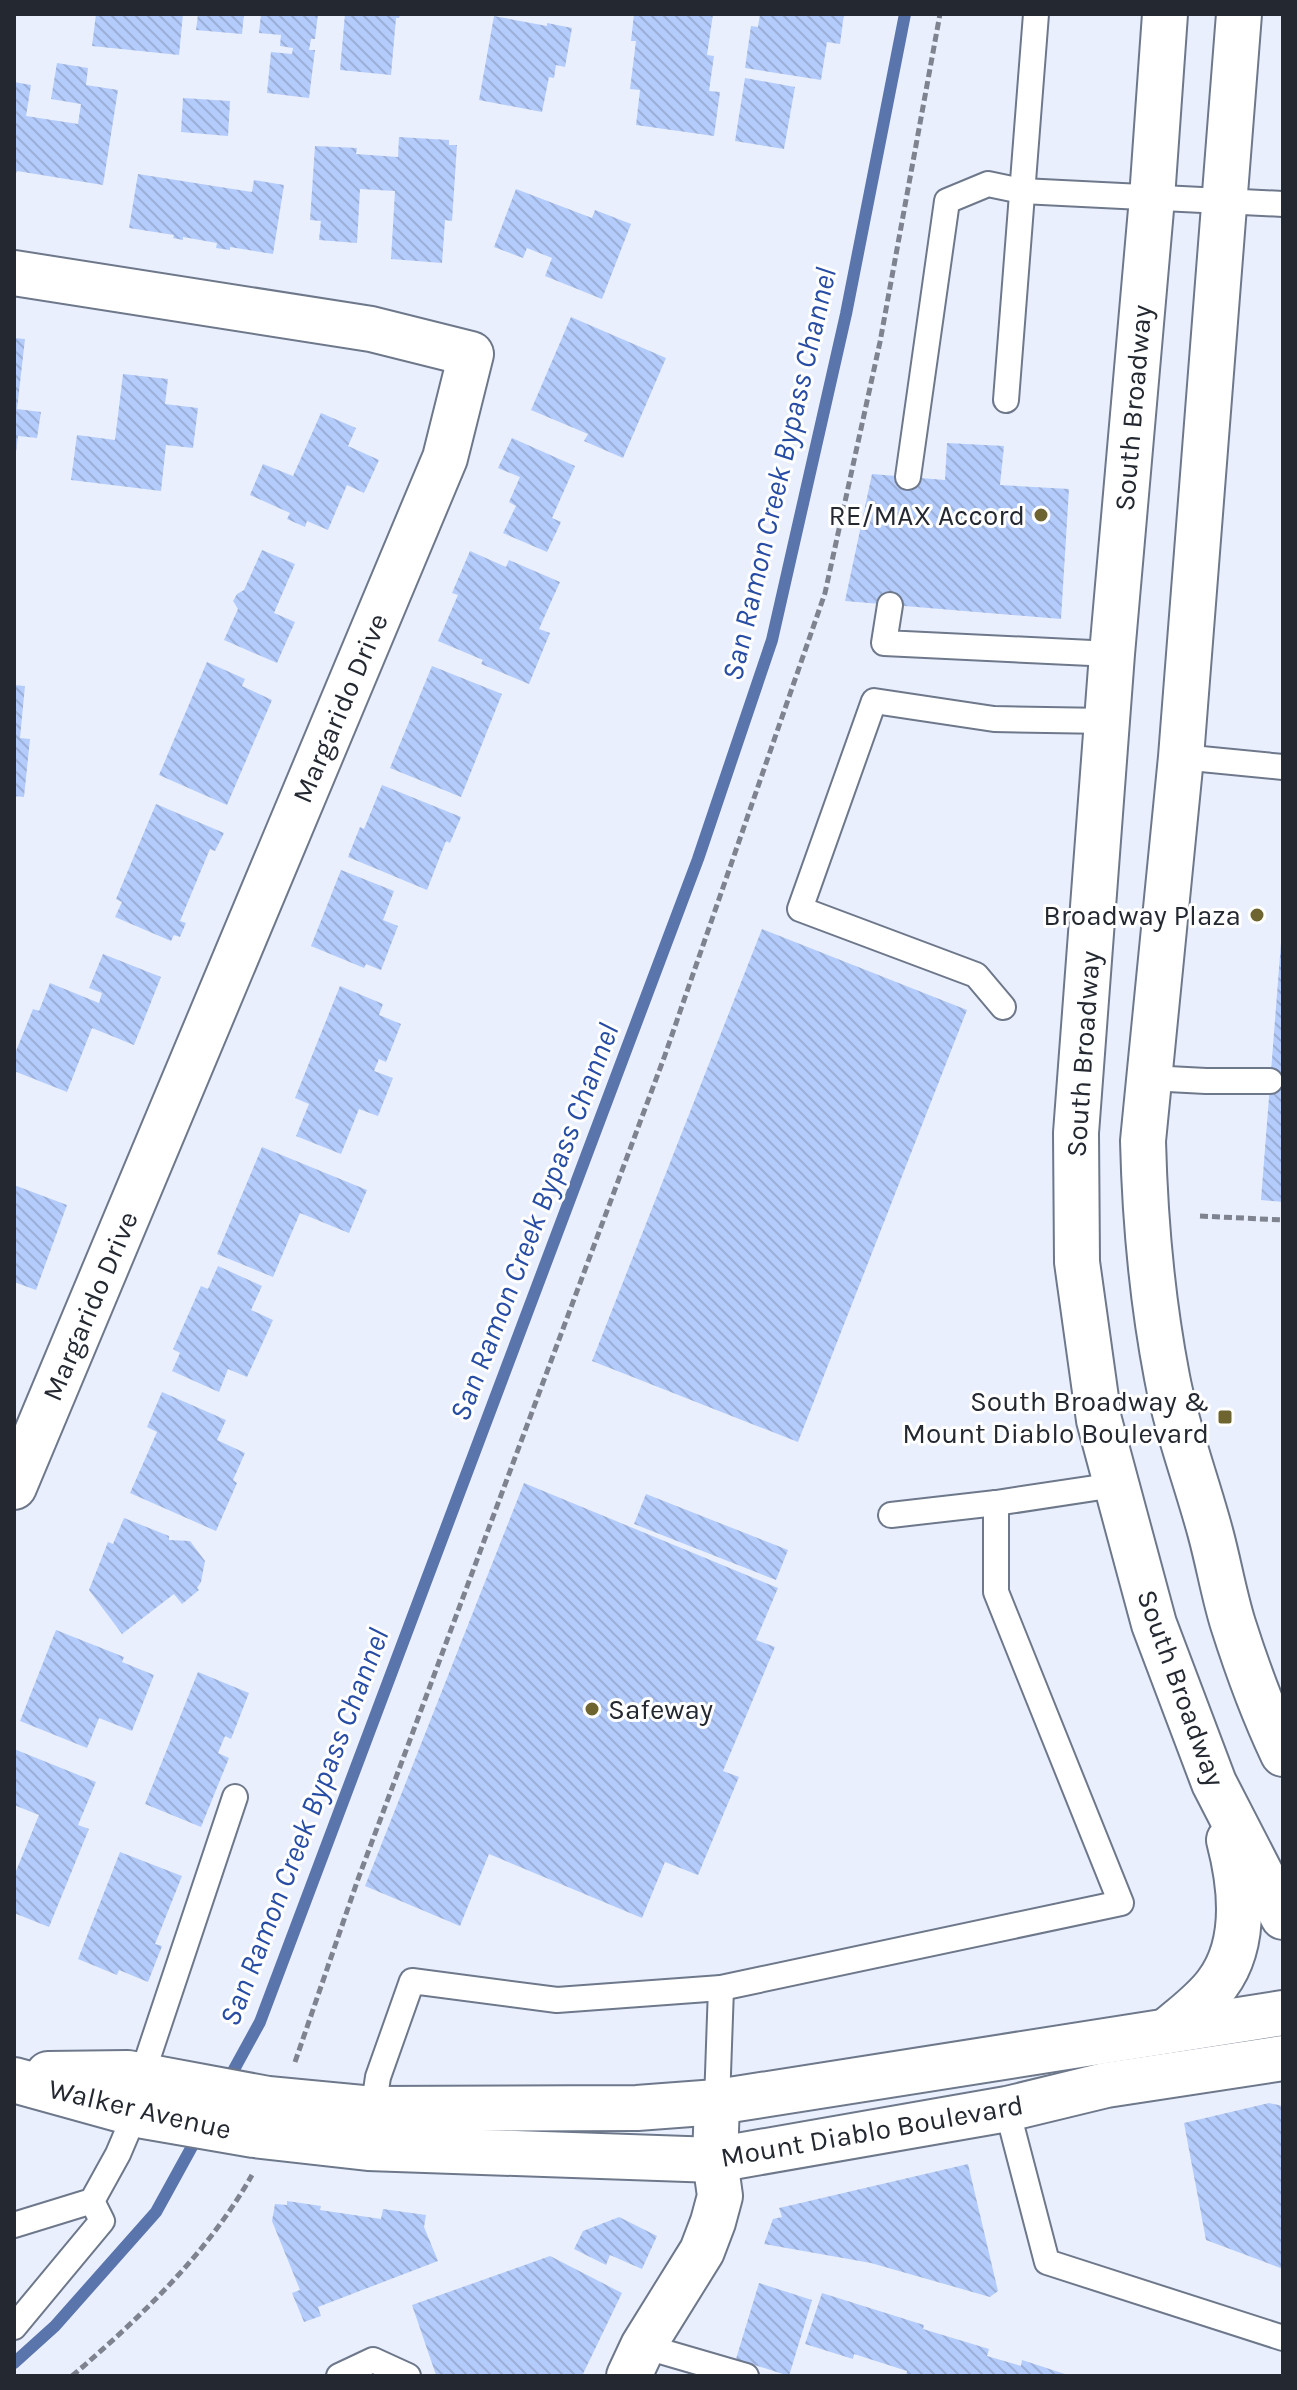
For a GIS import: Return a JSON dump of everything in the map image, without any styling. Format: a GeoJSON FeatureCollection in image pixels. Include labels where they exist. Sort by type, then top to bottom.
{"type":"FeatureCollection","features":[{"type":"Feature","properties":{"kind":"street","name":"South Broadway"},"geometry":{"type":"LineString","coordinates":[[1165,14],[1074,1153],[1077,1262],[1099,1420],[1154,1624],[1214,1783],[1283,1917]]}},
{"type":"Feature","properties":{"kind":"street"},"geometry":{"type":"LineString","coordinates":[[1239,14],[1181,757],[1143,1141],[1152,1288],[1167,1380],[1232,1622],[1265,1716],[1283,1754]]}},
{"type":"Feature","properties":{"kind":"street","name":"Margarido Drive"},"geometry":{"type":"LineString","coordinates":[[14,273],[371,329],[471,354],[445,458],[14,1487]]}},
{"type":"Feature","properties":{"kind":"street"},"geometry":{"type":"LineString","coordinates":[[1167,2031],[1218,1983],[1231,1955],[1239,1926],[1238,1874],[1214,1783]]}},
{"type":"Feature","properties":{"kind":"street","name":"Mount Diablo Boulevard"},"geometry":{"type":"LineString","coordinates":[[371,2128],[717,2102],[1283,2013]]}},
{"type":"Feature","properties":{"kind":"street","name":"Mount Diablo Boulevard"},"geometry":{"type":"LineString","coordinates":[[267,2122],[371,2128],[715,2160],[1007,2109],[1106,2085],[1283,2058]]}},
{"type":"Feature","properties":{"kind":"street","name":"Walker Avenue"},"geometry":{"type":"LineString","coordinates":[[14,2077],[143,2095],[267,2122]]}},
{"type":"Feature","properties":{"kind":"street"},"geometry":{"type":"LineString","coordinates":[[636,2361],[702,2251],[720,2196],[715,2160],[717,2102]]}},
{"type":"Feature","properties":{"kind":"lane"},"geometry":{"type":"LineString","coordinates":[[1006,400],[1036,14]]}},
{"type":"Feature","properties":{"kind":"lane"},"geometry":{"type":"LineString","coordinates":[[908,477],[947,201],[988,184],[1022,191],[1283,204]]}},
{"type":"Feature","properties":{"kind":"lane"},"geometry":{"type":"LineString","coordinates":[[890,605],[884,643],[1112,654]]}},
{"type":"Feature","properties":{"kind":"lane"},"geometry":{"type":"LineString","coordinates":[[1003,1007],[976,975],[800,909],[874,701],[994,719],[1107,721]]}},
{"type":"Feature","properties":{"kind":"lane"},"geometry":{"type":"LineString","coordinates":[[1181,757],[1283,767]]}},
{"type":"Feature","properties":{"kind":"lane"},"geometry":{"type":"LineString","coordinates":[[1149,1078],[1270,1081]]}},
{"type":"Feature","properties":{"kind":"lane"},"geometry":{"type":"LineString","coordinates":[[891,1515],[1115,1485]]}},
{"type":"Feature","properties":{"kind":"lane"},"geometry":{"type":"LineString","coordinates":[[371,2128],[378,2077],[412,1981],[557,2000],[721,1988],[1121,1903],[996,1592],[996,1503]]}},
{"type":"Feature","properties":{"kind":"lane"},"geometry":{"type":"LineString","coordinates":[[14,2225],[92,2201],[118,2154],[143,2095],[235,1797]]}},
{"type":"Feature","properties":{"kind":"lane"},"geometry":{"type":"LineString","coordinates":[[717,2102],[721,1988]]}},
{"type":"Feature","properties":{"kind":"lane"},"geometry":{"type":"LineString","coordinates":[[1007,2109],[1047,2262],[1283,2338]]}},
{"type":"Feature","properties":{"kind":"lane"},"geometry":{"type":"LineString","coordinates":[[14,2327],[102,2221],[92,2201]]}},
{"type":"Feature","properties":{"kind":"lane"},"geometry":{"type":"LineString","coordinates":[[339,2376],[373,2360],[408,2376]]}},
{"type":"Feature","properties":{"kind":"lane"},"geometry":{"type":"LineString","coordinates":[[636,2361],[746,2376]]}},
{"type":"Feature","properties":{"kind":"path"},"geometry":{"type":"LineString","coordinates":[[72,2376],[164,2292],[237,2202],[665,1055],[825,593],[880,342],[940,14]]}},
{"type":"Feature","properties":{"kind":"path"},"geometry":{"type":"LineString","coordinates":[[1200,1216],[1283,1220]]}},
{"type":"Feature","properties":{"kind":"building"},"geometry":{"type":"Polygon","coordinates":[[[96,14],[183,14],[179,55],[92,46],[96,14]]]}},
{"type":"Feature","properties":{"kind":"building"},"geometry":{"type":"Polygon","coordinates":[[[198,14],[244,14],[242,34],[196,30],[198,14]]]}},
{"type":"Feature","properties":{"kind":"building"},"geometry":{"type":"Polygon","coordinates":[[[261,14],[318,14],[315,39],[311,39],[309,50],[315,50],[309,98],[267,93],[271,52],[292,54],[293,48],[280,46],[281,35],[259,33],[261,14]]]}},
{"type":"Feature","properties":{"kind":"building"},"geometry":{"type":"Polygon","coordinates":[[[345,14],[400,14],[396,18],[391,75],[340,70],[345,14]]]}},
{"type":"Feature","properties":{"kind":"building"},"geometry":{"type":"Polygon","coordinates":[[[634,14],[713,14],[707,55],[714,56],[709,91],[720,92],[714,136],[636,125],[640,90],[630,89],[636,41],[631,41],[634,14]]]}},
{"type":"Feature","properties":{"kind":"building"},"geometry":{"type":"Polygon","coordinates":[[[760,14],[844,14],[840,44],[827,42],[821,80],[745,68],[751,26],[758,27],[760,14]]]}},
{"type":"Feature","properties":{"kind":"building"},"geometry":{"type":"Polygon","coordinates":[[[494,16],[572,28],[565,67],[556,65],[554,78],[549,77],[542,112],[479,100],[494,16]]]}},
{"type":"Feature","properties":{"kind":"building"},"geometry":{"type":"Polygon","coordinates":[[[57,63],[88,68],[86,85],[118,90],[103,185],[17,171],[14,177],[14,82],[31,85],[26,116],[78,124],[81,104],[51,99],[57,63]]]}},
{"type":"Feature","properties":{"kind":"building"},"geometry":{"type":"Polygon","coordinates":[[[745,78],[795,87],[784,149],[735,141],[745,78]]]}},
{"type":"Feature","properties":{"kind":"building"},"geometry":{"type":"Polygon","coordinates":[[[183,98],[230,101],[228,136],[181,132],[183,98]]]}},
{"type":"Feature","properties":{"kind":"building"},"geometry":{"type":"Polygon","coordinates":[[[399,137],[449,140],[449,145],[457,145],[452,221],[445,220],[442,263],[391,259],[395,191],[360,189],[357,243],[319,240],[321,221],[310,220],[315,146],[357,148],[356,154],[398,157],[399,137]]]}},
{"type":"Feature","properties":{"kind":"building"},"geometry":{"type":"Polygon","coordinates":[[[138,174],[252,192],[254,180],[284,185],[273,254],[230,247],[230,250],[216,248],[217,243],[183,237],[183,240],[173,238],[174,235],[129,228],[138,174]]]}},
{"type":"Feature","properties":{"kind":"building"},"geometry":{"type":"Polygon","coordinates":[[[516,189],[592,218],[595,210],[631,224],[602,299],[545,276],[552,258],[527,248],[523,258],[494,247],[516,189]]]}},
{"type":"Feature","properties":{"kind":"building"},"geometry":{"type":"Polygon","coordinates":[[[571,317],[666,358],[623,458],[584,441],[588,434],[531,410],[571,317]]]}},
{"type":"Feature","properties":{"kind":"building"},"geometry":{"type":"Polygon","coordinates":[[[14,338],[25,339],[17,409],[41,412],[37,438],[18,436],[16,452],[14,452],[14,338]]]}},
{"type":"Feature","properties":{"kind":"building"},"geometry":{"type":"Polygon","coordinates":[[[123,374],[168,379],[165,404],[198,408],[193,448],[166,445],[161,491],[71,480],[77,435],[115,440],[123,374]]]}},
{"type":"Feature","properties":{"kind":"building"},"geometry":{"type":"Polygon","coordinates":[[[321,413],[356,428],[348,446],[379,460],[364,493],[347,485],[328,530],[307,521],[305,527],[287,519],[290,513],[250,495],[263,464],[293,476],[321,413]]]}},
{"type":"Feature","properties":{"kind":"building"},"geometry":{"type":"Polygon","coordinates":[[[512,438],[575,466],[552,518],[561,522],[547,552],[503,533],[516,506],[509,502],[520,477],[498,468],[512,438]]]}},
{"type":"Feature","properties":{"kind":"building"},"geometry":{"type":"Polygon","coordinates":[[[947,443],[1004,446],[1000,485],[1069,489],[1061,619],[845,601],[872,474],[945,480],[947,443]]]}},
{"type":"Feature","properties":{"kind":"building"},"geometry":{"type":"Polygon","coordinates":[[[262,550],[295,564],[274,613],[295,622],[277,663],[224,640],[238,609],[233,601],[244,590],[262,550]]]}},
{"type":"Feature","properties":{"kind":"building"},"geometry":{"type":"Polygon","coordinates":[[[470,551],[506,567],[509,560],[560,582],[539,629],[550,633],[529,684],[481,664],[483,660],[438,641],[458,595],[452,593],[470,551]]]}},
{"type":"Feature","properties":{"kind":"building"},"geometry":{"type":"Polygon","coordinates":[[[207,662],[245,679],[242,686],[272,700],[227,805],[159,775],[207,662]]]}},
{"type":"Feature","properties":{"kind":"building"},"geometry":{"type":"Polygon","coordinates":[[[432,666],[502,694],[461,797],[390,768],[432,666]]]}},
{"type":"Feature","properties":{"kind":"building"},"geometry":{"type":"Polygon","coordinates":[[[14,685],[25,686],[20,738],[30,739],[24,797],[14,796],[14,685]]]}},
{"type":"Feature","properties":{"kind":"building"},"geometry":{"type":"Polygon","coordinates":[[[382,785],[461,817],[450,843],[446,841],[427,890],[348,857],[360,827],[364,829],[382,785]]]}},
{"type":"Feature","properties":{"kind":"building"},"geometry":{"type":"Polygon","coordinates":[[[156,804],[224,833],[215,851],[210,849],[180,921],[186,923],[180,937],[174,935],[171,941],[115,917],[122,902],[116,899],[156,804]]]}},
{"type":"Feature","properties":{"kind":"building"},"geometry":{"type":"Polygon","coordinates":[[[341,870],[394,891],[383,920],[398,926],[381,970],[366,964],[364,968],[311,946],[341,870]]]}},
{"type":"Feature","properties":{"kind":"building"},"geometry":{"type":"Polygon","coordinates":[[[762,929],[967,1010],[798,1442],[592,1361],[762,929]]]}},
{"type":"Feature","properties":{"kind":"building"},"geometry":{"type":"Polygon","coordinates":[[[1283,943],[1283,1202],[1261,1200],[1283,943]]]}},
{"type":"Feature","properties":{"kind":"building"},"geometry":{"type":"Polygon","coordinates":[[[103,954],[161,977],[134,1045],[92,1028],[67,1092],[14,1071],[14,1056],[33,1009],[39,1011],[50,983],[99,1003],[102,993],[89,988],[103,954]]]}},
{"type":"Feature","properties":{"kind":"building"},"geometry":{"type":"Polygon","coordinates":[[[340,986],[383,1004],[379,1015],[401,1024],[386,1062],[379,1059],[374,1071],[393,1078],[378,1116],[359,1109],[341,1154],[296,1136],[309,1104],[295,1098],[340,986]]]}},
{"type":"Feature","properties":{"kind":"building"},"geometry":{"type":"Polygon","coordinates":[[[262,1147],[367,1190],[349,1233],[300,1213],[273,1277],[217,1254],[262,1147]]]}},
{"type":"Feature","properties":{"kind":"building"},"geometry":{"type":"Polygon","coordinates":[[[14,1185],[67,1205],[36,1290],[14,1282],[14,1185]]]}},
{"type":"Feature","properties":{"kind":"building"},"geometry":{"type":"Polygon","coordinates":[[[218,1266],[262,1286],[251,1310],[273,1320],[247,1377],[228,1369],[219,1392],[172,1371],[180,1353],[173,1349],[201,1286],[208,1289],[218,1266]]]}},
{"type":"Feature","properties":{"kind":"building"},"geometry":{"type":"Polygon","coordinates":[[[162,1392],[226,1420],[217,1440],[245,1453],[233,1480],[237,1483],[216,1531],[130,1493],[157,1432],[147,1427],[162,1392]]]}},
{"type":"Feature","properties":{"kind":"building","name":"Safeway"},"geometry":{"type":"Polygon","coordinates":[[[524,1483],[778,1588],[756,1640],[775,1647],[723,1771],[739,1777],[698,1875],[665,1862],[642,1918],[489,1854],[460,1926],[365,1886],[524,1483]]]}},
{"type":"Feature","properties":{"kind":"building"},"geometry":{"type":"Polygon","coordinates":[[[646,1494],[788,1550],[776,1580],[634,1524],[646,1494]]]}},
{"type":"Feature","properties":{"kind":"building"},"geometry":{"type":"Polygon","coordinates":[[[124,1518],[169,1536],[169,1540],[190,1541],[205,1561],[199,1590],[182,1604],[174,1594],[122,1634],[89,1590],[108,1542],[113,1544],[124,1518]]]}},
{"type":"Feature","properties":{"kind":"building"},"geometry":{"type":"Polygon","coordinates":[[[56,1630],[124,1657],[122,1662],[154,1675],[132,1731],[99,1718],[87,1748],[20,1721],[56,1630]]]}},
{"type":"Feature","properties":{"kind":"building"},"geometry":{"type":"Polygon","coordinates":[[[198,1672],[249,1693],[231,1739],[225,1736],[218,1753],[229,1758],[201,1827],[145,1804],[198,1672]]]}},
{"type":"Feature","properties":{"kind":"building"},"geometry":{"type":"Polygon","coordinates":[[[14,1749],[96,1782],[78,1825],[89,1829],[49,1927],[14,1913],[14,1876],[39,1815],[14,1805],[14,1749]]]}},
{"type":"Feature","properties":{"kind":"building"},"geometry":{"type":"Polygon","coordinates":[[[120,1852],[182,1876],[155,1944],[162,1946],[148,1982],[119,1970],[117,1975],[78,1959],[120,1852]]]}},
{"type":"Feature","properties":{"kind":"building"},"geometry":{"type":"Polygon","coordinates":[[[1269,2103],[1283,2106],[1283,2269],[1206,2240],[1184,2123],[1269,2103]]]}},
{"type":"Feature","properties":{"kind":"building"},"geometry":{"type":"Polygon","coordinates":[[[968,2164],[998,2291],[990,2297],[871,2263],[764,2244],[773,2219],[782,2217],[779,2208],[968,2164]]]}},
{"type":"Feature","properties":{"kind":"building"},"geometry":{"type":"Polygon","coordinates":[[[287,2201],[321,2206],[320,2210],[381,2219],[383,2209],[426,2215],[424,2227],[438,2261],[318,2307],[321,2316],[304,2322],[292,2293],[300,2290],[272,2221],[275,2204],[287,2205],[287,2201]]]}},
{"type":"Feature","properties":{"kind":"building"},"geometry":{"type":"Polygon","coordinates":[[[619,2217],[657,2236],[642,2269],[610,2255],[606,2265],[574,2249],[583,2231],[619,2217]]]}},
{"type":"Feature","properties":{"kind":"building"},"geometry":{"type":"Polygon","coordinates":[[[550,2256],[622,2293],[582,2376],[436,2375],[412,2305],[550,2256]]]}},
{"type":"Feature","properties":{"kind":"building"},"geometry":{"type":"Polygon","coordinates":[[[759,2283],[812,2300],[789,2376],[736,2359],[759,2283]]]}},
{"type":"Feature","properties":{"kind":"building"},"geometry":{"type":"Polygon","coordinates":[[[822,2293],[989,2349],[987,2356],[1021,2366],[1022,2360],[1071,2376],[906,2376],[907,2371],[854,2354],[853,2359],[805,2344],[822,2293]]]}},
{"type":"Feature","properties":{"kind":"waterway","name":"San Ramon Creek Bypass Channel"},"geometry":{"type":"LineString","coordinates":[[226,2084],[260,2022],[698,859],[772,640],[846,314],[905,14]]}},
{"type":"Feature","properties":{"kind":"waterway","name":"San Ramon Creek Bypass Channel"},"geometry":{"type":"LineString","coordinates":[[14,2363],[55,2326],[156,2212],[200,2132]]}},
{"type":"Feature","properties":{"kind":"place","name":"RE/MAX Accord"},"geometry":{"type":"Point","coordinates":[1041,515]}},
{"type":"Feature","properties":{"kind":"place","name":"Broadway Plaza"},"geometry":{"type":"Point","coordinates":[1257,915]}},
{"type":"Feature","properties":{"kind":"place","name":"South Broadway & Mount Diablo Boulevard"},"geometry":{"type":"Point","coordinates":[1225,1417]}},
{"type":"Feature","properties":{"kind":"place","name":"Safeway"},"geometry":{"type":"Point","coordinates":[592,1709]}}]}
